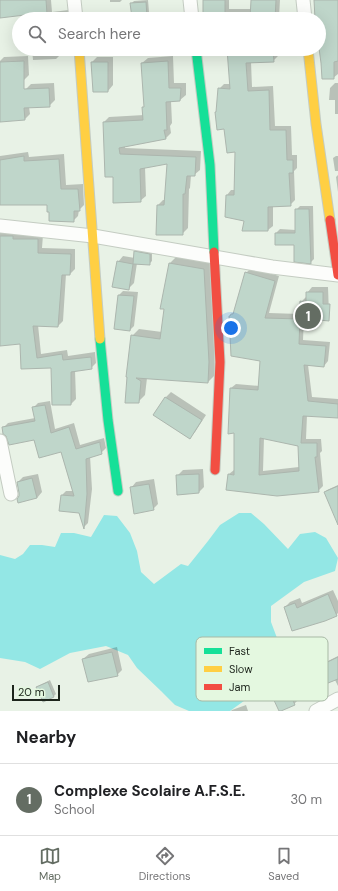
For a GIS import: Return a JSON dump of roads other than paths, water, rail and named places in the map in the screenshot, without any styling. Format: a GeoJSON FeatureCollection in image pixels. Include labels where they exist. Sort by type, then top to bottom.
{"type":"FeatureCollection","features":[{"type":"Feature","properties":{"kind":"street"},"geometry":{"type":"LineString","coordinates":[[74,0],[75,12]]}},
{"type":"Feature","properties":{"kind":"street"},"geometry":{"type":"LineString","coordinates":[[190,0],[191,12]]}},
{"type":"Feature","properties":{"kind":"street"},"geometry":{"type":"LineString","coordinates":[[303,0],[304,12]]}},
{"type":"Feature","properties":{"kind":"street"},"geometry":{"type":"LineString","coordinates":[[80,56],[102,362],[118,491]]}},
{"type":"Feature","properties":{"kind":"street"},"geometry":{"type":"LineString","coordinates":[[197,56],[210,165],[220,362],[216,470]]}},
{"type":"Feature","properties":{"kind":"street"},"geometry":{"type":"LineString","coordinates":[[0,226],[93,236],[272,267],[338,275],[316,124],[309,56]]}},
{"type":"Feature","properties":{"kind":"street"},"geometry":{"type":"LineString","coordinates":[[0,442],[2,458],[11,494]]}},
{"type":"Feature","properties":{"kind":"street"},"geometry":{"type":"LineString","coordinates":[[316,711],[334,704]]}},
{"type":"Feature","properties":{"kind":"water"},"geometry":{"type":"Polygon","coordinates":[[[239,513],[251,513],[288,549],[300,534],[315,532],[326,538],[338,558],[335,571],[304,582],[271,606],[271,622],[277,637],[196,637],[196,701],[244,701],[230,711],[189,711],[175,705],[137,668],[128,655],[106,646],[70,653],[40,669],[25,662],[0,658],[0,555],[15,559],[23,554],[30,545],[55,547],[61,533],[74,533],[91,537],[104,515],[117,516],[130,533],[137,551],[141,572],[154,584],[181,564],[188,566],[220,525],[239,513]]]}},
{"type":"Feature","properties":{"kind":"place","name":"Complexe Scolaire A.F.S.E."},"geometry":{"type":"Point","coordinates":[308,316]}}]}
